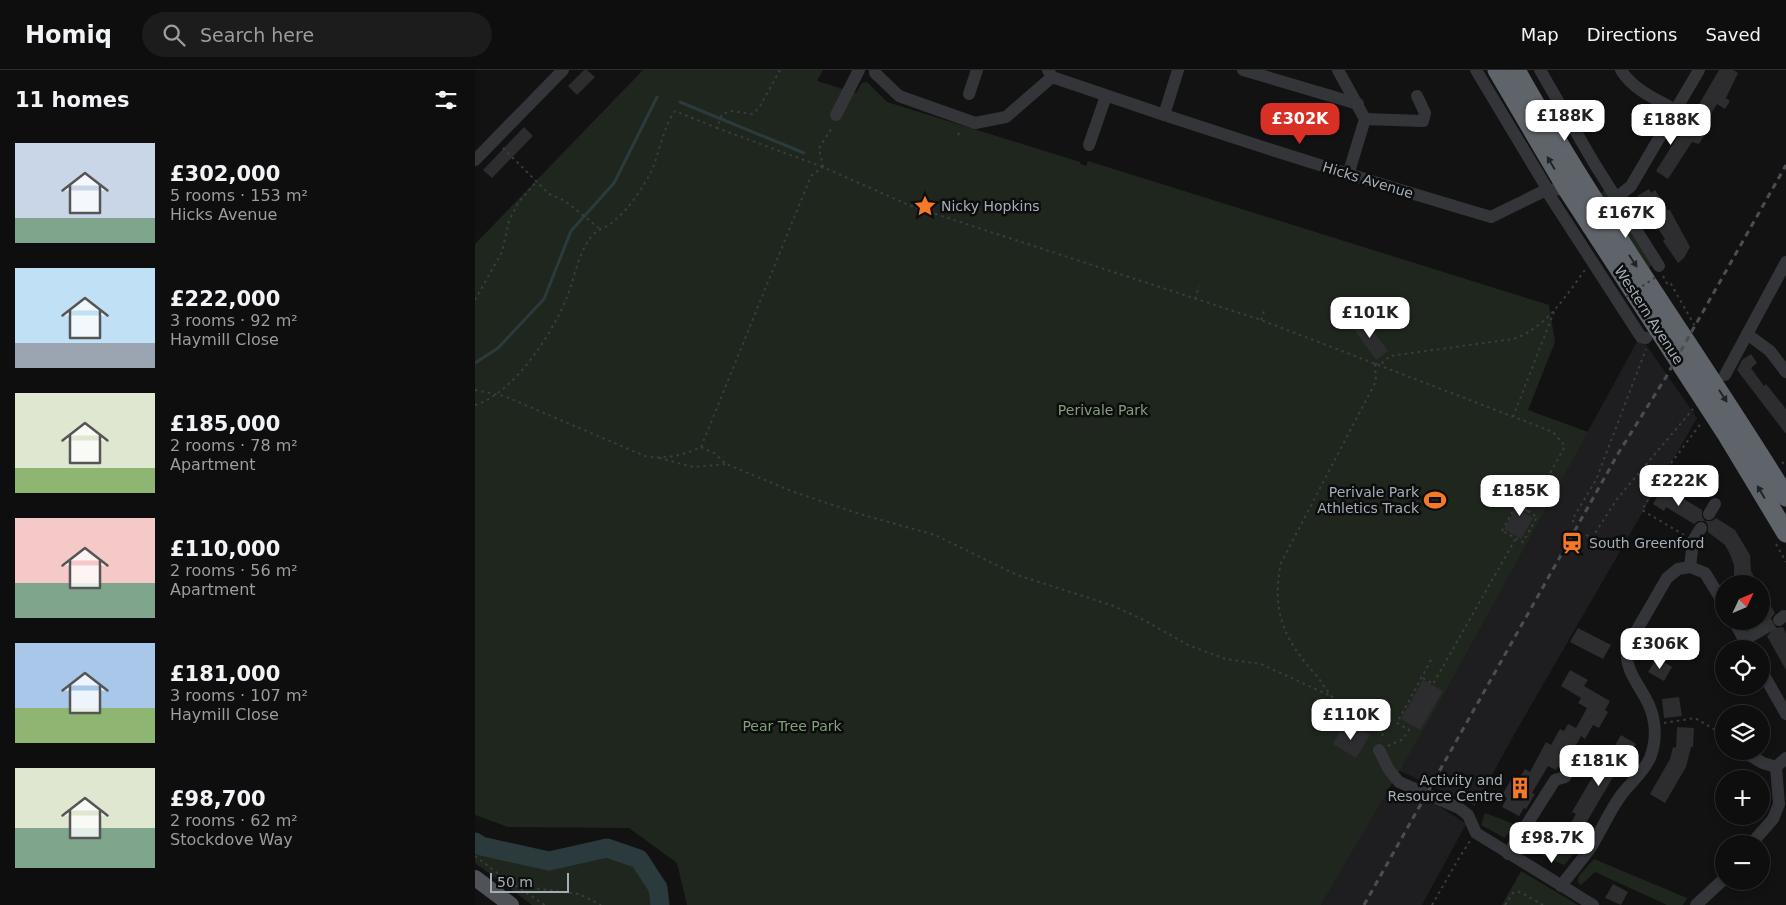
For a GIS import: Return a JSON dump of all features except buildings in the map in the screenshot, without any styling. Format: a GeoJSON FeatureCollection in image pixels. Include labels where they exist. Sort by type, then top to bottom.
{"type":"FeatureCollection","features":[{"type":"Feature","properties":{"kind":"highway","name":"Western Avenue"},"geometry":{"type":"LineString","coordinates":[[1497,70],[1567,190],[1727,435],[1786,534]]}},
{"type":"Feature","properties":{"kind":"highway","name":"Western Avenue"},"geometry":{"type":"LineString","coordinates":[[1517,70],[1599,207],[1741,424],[1786,497]]}},
{"type":"Feature","properties":{"kind":"main road"},"geometry":{"type":"LineString","coordinates":[[475,878],[511,905]]}},
{"type":"Feature","properties":{"kind":"street"},"geometry":{"type":"LineString","coordinates":[[475,160],[563,70]]}},
{"type":"Feature","properties":{"kind":"street"},"geometry":{"type":"LineString","coordinates":[[836,115],[859,70]]}},
{"type":"Feature","properties":{"kind":"street"},"geometry":{"type":"LineString","coordinates":[[875,70],[875,73],[899,96],[975,123],[1006,117],[1050,74]]}},
{"type":"Feature","properties":{"kind":"street"},"geometry":{"type":"LineString","coordinates":[[969,94],[977,70]]}},
{"type":"Feature","properties":{"kind":"street"},"geometry":{"type":"LineString","coordinates":[[1164,115],[1178,70]]}},
{"type":"Feature","properties":{"kind":"street"},"geometry":{"type":"LineString","coordinates":[[1243,70],[1358,104]]}},
{"type":"Feature","properties":{"kind":"street"},"geometry":{"type":"LineString","coordinates":[[1339,70],[1365,119],[1348,175]]}},
{"type":"Feature","properties":{"kind":"street"},"geometry":{"type":"LineString","coordinates":[[1476,70],[1588,264],[1641,337],[1648,340]]}},
{"type":"Feature","properties":{"kind":"street"},"geometry":{"type":"LineString","coordinates":[[1540,70],[1659,271]]}},
{"type":"Feature","properties":{"kind":"street"},"geometry":{"type":"LineString","coordinates":[[1621,70],[1625,78],[1642,91],[1676,110]]}},
{"type":"Feature","properties":{"kind":"street"},"geometry":{"type":"LineString","coordinates":[[1616,198],[1631,186],[1699,70]]}},
{"type":"Feature","properties":{"kind":"street","name":"Hicks Avenue"},"geometry":{"type":"LineString","coordinates":[[1050,74],[1106,96],[1348,175],[1491,217],[1546,190]]}},
{"type":"Feature","properties":{"kind":"street"},"geometry":{"type":"LineString","coordinates":[[1089,145],[1106,96]]}},
{"type":"Feature","properties":{"kind":"street"},"geometry":{"type":"LineString","coordinates":[[1365,119],[1423,121],[1425,113],[1417,96]]}},
{"type":"Feature","properties":{"kind":"street"},"geometry":{"type":"LineString","coordinates":[[1546,190],[1567,190]]}},
{"type":"Feature","properties":{"kind":"street"},"geometry":{"type":"LineString","coordinates":[[1725,375],[1786,262]]}},
{"type":"Feature","properties":{"kind":"street"},"geometry":{"type":"LineString","coordinates":[[1747,334],[1770,351],[1784,365]]}},
{"type":"Feature","properties":{"kind":"street"},"geometry":{"type":"LineString","coordinates":[[1690,568],[1693,541],[1701,528]]}},
{"type":"Feature","properties":{"kind":"street"},"geometry":{"type":"LineString","coordinates":[[1561,886],[1589,849],[1622,794],[1644,771],[1655,741],[1655,724],[1652,711],[1630,672],[1625,659],[1627,647],[1667,578],[1678,570],[1690,568],[1705,573],[1715,589]]}},
{"type":"Feature","properties":{"kind":"street"},"geometry":{"type":"LineString","coordinates":[[1751,640],[1762,630]]}},
{"type":"Feature","properties":{"kind":"street"},"geometry":{"type":"LineString","coordinates":[[1770,686],[1786,714]]}},
{"type":"Feature","properties":{"kind":"street"},"geometry":{"type":"LineString","coordinates":[[1379,750],[1389,770],[1399,782],[1459,808],[1468,815],[1476,833],[1593,905]]}},
{"type":"Feature","properties":{"kind":"street"},"geometry":{"type":"LineString","coordinates":[[1776,767],[1786,758]]}},
{"type":"Feature","properties":{"kind":"street"},"geometry":{"type":"LineString","coordinates":[[1758,760],[1776,767]]}},
{"type":"Feature","properties":{"kind":"street"},"geometry":{"type":"LineString","coordinates":[[1509,854],[1555,780],[1565,777],[1573,764]]}},
{"type":"Feature","properties":{"kind":"street"},"geometry":{"type":"LineString","coordinates":[[1759,835],[1773,819],[1779,804],[1776,767]]}},
{"type":"Feature","properties":{"kind":"street"},"geometry":{"type":"LineString","coordinates":[[1696,905],[1715,887]]}},
{"type":"Feature","properties":{"kind":"path"},"geometry":{"type":"LineString","coordinates":[[717,128],[722,114],[732,111],[752,114],[759,108],[780,70]]}},
{"type":"Feature","properties":{"kind":"path"},"geometry":{"type":"LineString","coordinates":[[475,405],[496,394],[530,361],[552,329],[567,297],[575,267],[591,238],[600,228],[609,225],[617,219],[646,181],[655,164],[669,119],[675,111],[823,167],[911,206],[1261,320],[1553,432],[1565,446],[1529,512]]}},
{"type":"Feature","properties":{"kind":"path"},"geometry":{"type":"LineString","coordinates":[[823,167],[819,148],[832,128],[836,115]]}},
{"type":"Feature","properties":{"kind":"path"},"geometry":{"type":"LineString","coordinates":[[495,140],[549,194],[565,201],[600,228]]}},
{"type":"Feature","properties":{"kind":"path"},"geometry":{"type":"LineString","coordinates":[[658,458],[686,454],[701,447],[811,176],[823,167]]}},
{"type":"Feature","properties":{"kind":"path"},"geometry":{"type":"LineString","coordinates":[[475,300],[502,252],[509,221],[518,203],[536,182]]}},
{"type":"Feature","properties":{"kind":"path"},"geometry":{"type":"LineString","coordinates":[[1513,416],[1556,309],[1588,264]]}},
{"type":"Feature","properties":{"kind":"path"},"geometry":{"type":"LineString","coordinates":[[1626,297],[1659,271],[1668,285],[1671,284],[1678,298]]}},
{"type":"Feature","properties":{"kind":"path"},"geometry":{"type":"LineString","coordinates":[[1195,299],[1199,286]]}},
{"type":"Feature","properties":{"kind":"path"},"geometry":{"type":"LineString","coordinates":[[1261,320],[1265,308]]}},
{"type":"Feature","properties":{"kind":"path"},"geometry":{"type":"LineString","coordinates":[[1375,364],[1382,363],[1390,356],[1513,339],[1524,335],[1556,309]]}},
{"type":"Feature","properties":{"kind":"path"},"geometry":{"type":"LineString","coordinates":[[1574,522],[1572,520],[1597,480],[1619,425],[1648,340]]}},
{"type":"Feature","properties":{"kind":"path"},"geometry":{"type":"LineString","coordinates":[[1375,364],[1376,381],[1281,563],[1277,581],[1277,600],[1287,637],[1301,659],[1333,697],[1345,708],[1383,733],[1379,750]]}},
{"type":"Feature","properties":{"kind":"path"},"geometry":{"type":"LineString","coordinates":[[475,390],[496,394],[645,456],[693,467],[726,464]]}},
{"type":"Feature","properties":{"kind":"path"},"geometry":{"type":"LineString","coordinates":[[1586,535],[1592,538],[1617,498],[1693,409]]}},
{"type":"Feature","properties":{"kind":"path"},"geometry":{"type":"LineString","coordinates":[[1693,541],[1642,510],[1663,474],[1702,422]]}},
{"type":"Feature","properties":{"kind":"path"},"geometry":{"type":"LineString","coordinates":[[701,447],[714,453],[726,464],[794,492],[935,536],[1017,576],[1111,605],[1141,619],[1189,646],[1226,659],[1261,664],[1333,697]]}},
{"type":"Feature","properties":{"kind":"path"},"geometry":{"type":"LineString","coordinates":[[1515,504],[1529,512],[1537,517],[1523,542],[1501,530],[1515,504]]}},
{"type":"Feature","properties":{"kind":"path"},"geometry":{"type":"LineString","coordinates":[[1423,678],[1433,684],[1516,538]]}},
{"type":"Feature","properties":{"kind":"path"},"geometry":{"type":"LineString","coordinates":[[1379,750],[1403,739],[1409,730],[1397,723],[1407,708],[1432,658]]}},
{"type":"Feature","properties":{"kind":"path"},"geometry":{"type":"LineString","coordinates":[[1655,724],[1695,718],[1715,730]]}},
{"type":"Feature","properties":{"kind":"path"},"geometry":{"type":"LineString","coordinates":[[1432,905],[1476,833]]}},
{"type":"Feature","properties":{"kind":"path"},"geometry":{"type":"LineString","coordinates":[[475,856],[508,881],[545,905]]}},
{"type":"Feature","properties":{"kind":"path"},"geometry":{"type":"LineString","coordinates":[[508,881],[533,888],[579,894],[601,905]]}},
{"type":"Feature","properties":{"kind":"path"},"geometry":{"type":"LineString","coordinates":[[1505,905],[1513,893],[1520,892],[1543,905]]}},
{"type":"Feature","properties":{"kind":"shaded area"},"geometry":{"type":"Polygon","coordinates":[[[1640,336],[1697,418],[1515,733],[1475,806],[1398,770],[1445,693],[1640,336]]]}},
{"type":"Feature","properties":{"kind":"shaded area"},"geometry":{"type":"Polygon","coordinates":[[[1387,790],[1409,795],[1439,806],[1466,824],[1422,905],[1321,905],[1387,790]]]}},
{"type":"Feature","properties":{"kind":"green space"},"geometry":{"type":"Polygon","coordinates":[[[643,70],[823,70],[817,81],[856,93],[862,83],[867,82],[887,102],[1080,162],[1080,164],[1086,166],[1088,161],[1549,305],[1555,342],[1528,410],[1588,432],[1445,693],[1321,905],[687,905],[677,863],[629,828],[508,827],[475,815],[475,244],[643,70]]]}},
{"type":"Feature","properties":{"kind":"green space"},"geometry":{"type":"Polygon","coordinates":[[[1605,190],[1652,265],[1649,268],[1607,204],[1601,193],[1605,190]]]}},
{"type":"Feature","properties":{"kind":"green space"},"geometry":{"type":"Polygon","coordinates":[[[1485,813],[1514,824],[1505,838],[1481,825],[1485,813]]]}},
{"type":"Feature","properties":{"kind":"green space"},"geometry":{"type":"Polygon","coordinates":[[[1533,833],[1576,851],[1564,865],[1525,847],[1533,833]]]}},
{"type":"Feature","properties":{"kind":"green space"},"geometry":{"type":"Polygon","coordinates":[[[475,847],[484,853],[553,866],[607,854],[635,863],[653,891],[655,905],[532,905],[475,863],[475,847]]]}},
{"type":"Feature","properties":{"kind":"green space"},"geometry":{"type":"Polygon","coordinates":[[[1594,859],[1687,898],[1683,905],[1667,905],[1595,872],[1581,885],[1578,882],[1578,877],[1594,859]]]}},
{"type":"Feature","properties":{"kind":"green space"},"geometry":{"type":"Polygon","coordinates":[[[1521,871],[1578,905],[1502,905],[1521,871]]]}},
{"type":"Feature","properties":{"kind":"waterway"},"geometry":{"type":"LineString","coordinates":[[475,363],[498,348],[544,299],[571,231],[614,183],[657,97]]}},
{"type":"Feature","properties":{"kind":"waterway"},"geometry":{"type":"LineString","coordinates":[[680,102],[804,153]]}},
{"type":"Feature","properties":{"kind":"waterway"},"geometry":{"type":"LineString","coordinates":[[475,842],[481,846],[549,861],[607,848],[639,859],[658,888],[660,905]]}},
{"type":"Feature","properties":{"kind":"tunnel"},"geometry":{"type":"LineString","coordinates":[[1770,625],[1779,620]]}},
{"type":"Feature","properties":{"kind":"railway"},"geometry":{"type":"LineString","coordinates":[[1364,905],[1619,452],[1666,377],[1786,165]]}},
{"type":"Feature","properties":{"kind":"place","name":"Nicky Hopkins"},"geometry":{"type":"Point","coordinates":[925,206]}},
{"type":"Feature","properties":{"kind":"place","name":"Perivale Park Athletics Track"},"geometry":{"type":"Point","coordinates":[1435,500]}},
{"type":"Feature","properties":{"kind":"place","name":"South Greenford"},"geometry":{"type":"Point","coordinates":[1572,543]}},
{"type":"Feature","properties":{"kind":"place","name":"Activity and Resource Centre"},"geometry":{"type":"Point","coordinates":[1520,788]}},
{"type":"Feature","properties":{"kind":"park label","name":"Perivale Park"},"geometry":{"type":"Point","coordinates":[1103,410]}},
{"type":"Feature","properties":{"kind":"park label","name":"Pear Tree Park"},"geometry":{"type":"Point","coordinates":[792,726]}}]}
